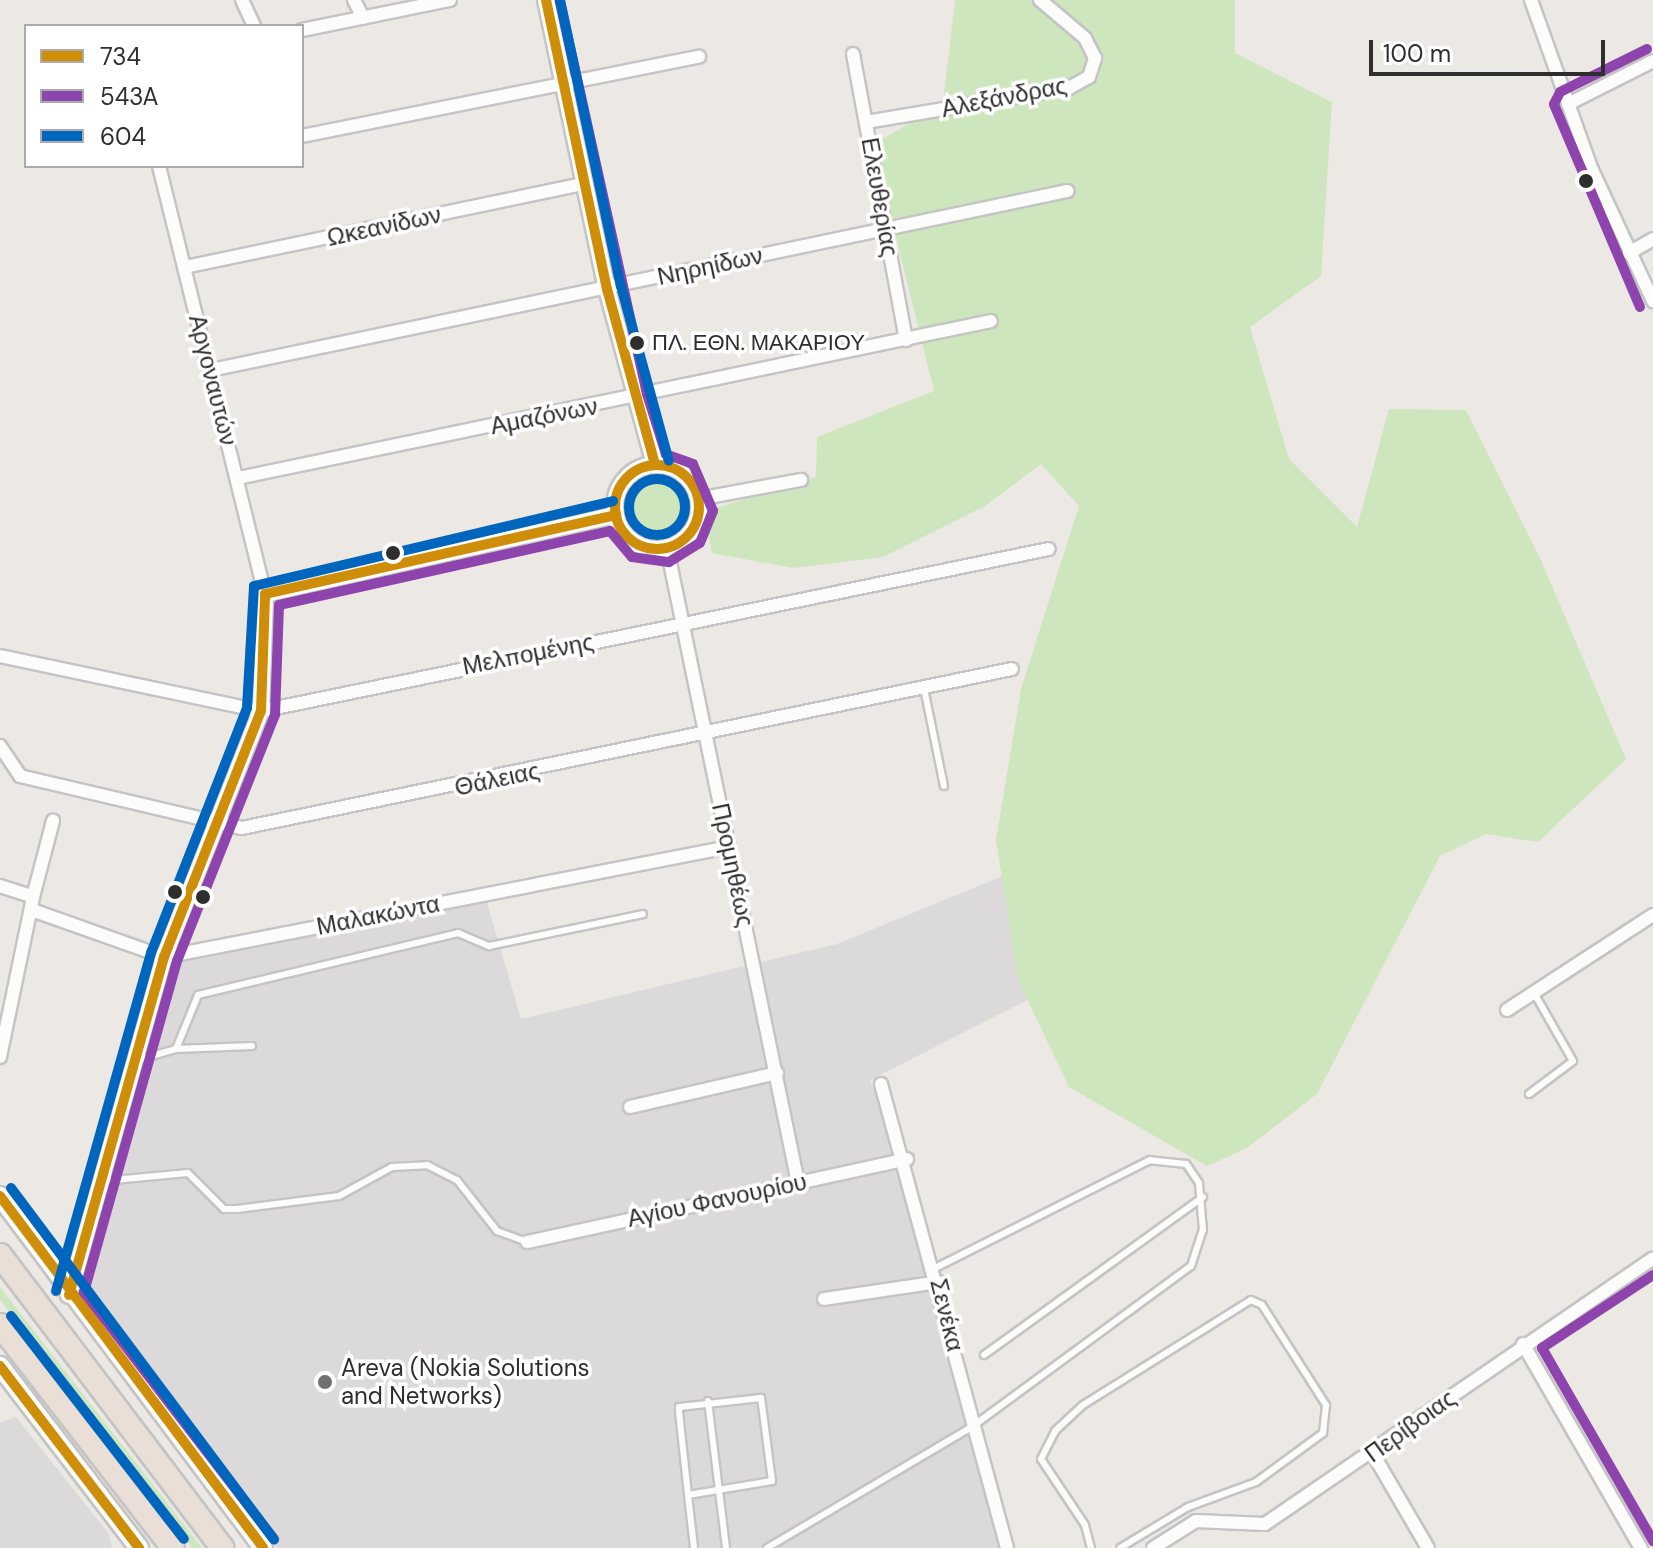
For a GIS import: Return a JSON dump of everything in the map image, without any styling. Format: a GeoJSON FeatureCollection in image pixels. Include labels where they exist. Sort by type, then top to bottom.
{"type":"FeatureCollection","features":[{"type":"Feature","properties":{"kind":"highway"},"geometry":{"type":"LineString","coordinates":[[0,1255],[222,1548]]}},
{"type":"Feature","properties":{"kind":"highway"},"geometry":{"type":"LineString","coordinates":[[0,1325],[173,1548]]}},
{"type":"Feature","properties":{"kind":"main road"},"geometry":{"type":"LineString","coordinates":[[0,1196],[69,1295],[263,1548]]}},
{"type":"Feature","properties":{"kind":"main road"},"geometry":{"type":"LineString","coordinates":[[0,1366],[136,1547]]}},
{"type":"Feature","properties":{"kind":"street"},"geometry":{"type":"LineString","coordinates":[[242,0],[253,24]]}},
{"type":"Feature","properties":{"kind":"street"},"geometry":{"type":"LineString","coordinates":[[354,0],[363,18]]}},
{"type":"Feature","properties":{"kind":"street"},"geometry":{"type":"LineString","coordinates":[[304,30],[450,0]]}},
{"type":"Feature","properties":{"kind":"street"},"geometry":{"type":"LineString","coordinates":[[546,0],[607,289],[633,398],[655,465]]}},
{"type":"Feature","properties":{"kind":"street","name":"Αλεξάνδρας"},"geometry":{"type":"LineString","coordinates":[[866,122],[1069,88],[1089,77],[1095,58],[1085,38],[1040,0]]}},
{"type":"Feature","properties":{"kind":"street"},"geometry":{"type":"LineString","coordinates":[[1531,0],[1568,104],[1629,253],[1653,301]]}},
{"type":"Feature","properties":{"kind":"street","name":"Ελευθερίας"},"geometry":{"type":"LineString","coordinates":[[853,54],[906,340]]}},
{"type":"Feature","properties":{"kind":"street"},"geometry":{"type":"LineString","coordinates":[[304,136],[699,57]]}},
{"type":"Feature","properties":{"kind":"street"},"geometry":{"type":"LineString","coordinates":[[1568,104],[1653,61]]}},
{"type":"Feature","properties":{"kind":"street","name":"Αργοναυτών"},"geometry":{"type":"LineString","coordinates":[[160,168],[265,594]]}},
{"type":"Feature","properties":{"kind":"street","name":"Ωκεανίδων"},"geometry":{"type":"LineString","coordinates":[[185,267],[583,184]]}},
{"type":"Feature","properties":{"kind":"street","name":"Νηρηίδων"},"geometry":{"type":"LineString","coordinates":[[211,370],[1067,191]]}},
{"type":"Feature","properties":{"kind":"street"},"geometry":{"type":"LineString","coordinates":[[1629,253],[1653,239]]}},
{"type":"Feature","properties":{"kind":"street","name":"Αμαζόνων"},"geometry":{"type":"LineString","coordinates":[[238,478],[991,321]]}},
{"type":"Feature","properties":{"kind":"street"},"geometry":{"type":"LineString","coordinates":[[655,465],[682,473],[698,499],[690,534],[667,548],[639,545],[616,515],[621,486],[655,465]]}},
{"type":"Feature","properties":{"kind":"street"},"geometry":{"type":"LineString","coordinates":[[698,499],[801,480]]}},
{"type":"Feature","properties":{"kind":"street"},"geometry":{"type":"LineString","coordinates":[[69,1295],[164,957],[220,827],[261,711],[265,594],[616,515]]}},
{"type":"Feature","properties":{"kind":"street","name":"Προμηθέως"},"geometry":{"type":"LineString","coordinates":[[667,548],[798,1183]]}},
{"type":"Feature","properties":{"kind":"street","name":"Μελπομένης"},"geometry":{"type":"LineString","coordinates":[[4,656],[261,711],[1049,549]]}},
{"type":"Feature","properties":{"kind":"street","name":"Θάλειας"},"geometry":{"type":"LineString","coordinates":[[0,746],[20,776],[220,827],[476,784],[1012,669]]}},
{"type":"Feature","properties":{"kind":"street"},"geometry":{"type":"LineString","coordinates":[[0,1057],[5,1001],[53,821]]}},
{"type":"Feature","properties":{"kind":"street","name":"Μαλακώντα"},"geometry":{"type":"LineString","coordinates":[[164,957],[729,847]]}},
{"type":"Feature","properties":{"kind":"street"},"geometry":{"type":"LineString","coordinates":[[0,886],[32,904],[164,957]]}},
{"type":"Feature","properties":{"kind":"street"},"geometry":{"type":"LineString","coordinates":[[1507,1010],[1653,915]]}},
{"type":"Feature","properties":{"kind":"street"},"geometry":{"type":"LineString","coordinates":[[630,1107],[777,1073]]}},
{"type":"Feature","properties":{"kind":"street","name":"Σενέκα"},"geometry":{"type":"LineString","coordinates":[[881,1084],[907,1159],[973,1426],[1007,1548]]}},
{"type":"Feature","properties":{"kind":"street","name":"Αγίου Φανουρίου"},"geometry":{"type":"LineString","coordinates":[[527,1242],[907,1159]]}},
{"type":"Feature","properties":{"kind":"street","name":"Περίβοιας"},"geometry":{"type":"LineString","coordinates":[[1153,1548],[1196,1521],[1265,1524],[1373,1454],[1523,1344],[1653,1258]]}},
{"type":"Feature","properties":{"kind":"street"},"geometry":{"type":"LineString","coordinates":[[824,1299],[939,1282]]}},
{"type":"Feature","properties":{"kind":"street"},"geometry":{"type":"LineString","coordinates":[[1523,1344],[1641,1548]]}},
{"type":"Feature","properties":{"kind":"street"},"geometry":{"type":"LineString","coordinates":[[1373,1454],[1428,1548]]}},
{"type":"Feature","properties":{"kind":"lane"},"geometry":{"type":"LineString","coordinates":[[924,688],[944,786]]}},
{"type":"Feature","properties":{"kind":"lane"},"geometry":{"type":"LineString","coordinates":[[176,1049],[198,995],[458,933],[489,946],[643,914]]}},
{"type":"Feature","properties":{"kind":"lane"},"geometry":{"type":"LineString","coordinates":[[1529,1094],[1573,1061],[1534,993]]}},
{"type":"Feature","properties":{"kind":"lane"},"geometry":{"type":"LineString","coordinates":[[135,1060],[176,1049],[252,1046]]}},
{"type":"Feature","properties":{"kind":"lane"},"geometry":{"type":"LineString","coordinates":[[767,1548],[973,1426],[1191,1266],[1201,1239],[1203,1197],[1186,1164],[1150,1160],[935,1268]]}},
{"type":"Feature","properties":{"kind":"lane"},"geometry":{"type":"LineString","coordinates":[[103,1181],[188,1173],[224,1209],[237,1209],[339,1196],[392,1167],[427,1165],[457,1180],[497,1231],[527,1242]]}},
{"type":"Feature","properties":{"kind":"lane"},"geometry":{"type":"LineString","coordinates":[[984,1355],[1203,1197]]}},
{"type":"Feature","properties":{"kind":"lane"},"geometry":{"type":"LineString","coordinates":[[1091,1548],[1085,1525],[1041,1459],[1055,1431],[1083,1405],[1251,1300],[1262,1305],[1326,1405],[1323,1433],[1256,1482],[1188,1507],[1120,1548]]}},
{"type":"Feature","properties":{"kind":"lane"},"geometry":{"type":"LineString","coordinates":[[688,1495],[767,1484],[772,1460],[761,1398],[708,1401],[679,1407],[688,1495],[694,1548]]}},
{"type":"Feature","properties":{"kind":"lane"},"geometry":{"type":"LineString","coordinates":[[708,1401],[726,1548]]}},
{"type":"Feature","properties":{"kind":"shaded area"},"geometry":{"type":"Polygon","coordinates":[[[1020,869],[1045,991],[870,1080],[905,1177],[999,1548],[277,1548],[65,1274],[155,952],[483,889],[521,1019],[837,944],[1020,869]]]}},
{"type":"Feature","properties":{"kind":"shaded area"},"geometry":{"type":"Polygon","coordinates":[[[16,1417],[109,1534],[112,1548],[0,1548],[0,1423],[16,1417]]]}},
{"type":"Feature","properties":{"kind":"green space"},"geometry":{"type":"Polygon","coordinates":[[[955,0],[1235,0],[1235,53],[1332,102],[1321,276],[1250,327],[1289,459],[1357,527],[1389,409],[1466,410],[1540,558],[1626,759],[1538,842],[1486,834],[1440,856],[1317,1094],[1247,1148],[1207,1166],[1069,1087],[1018,980],[996,840],[1021,689],[1079,506],[1041,464],[985,506],[883,557],[793,568],[712,553],[704,512],[816,477],[817,437],[934,391],[873,145],[943,103],[955,0]]]}},
{"type":"Feature","properties":{"kind":"green space"},"geometry":{"type":"Polygon","coordinates":[[[658,474],[681,484],[691,507],[681,530],[658,540],[635,530],[625,507],[635,484],[658,474]]]}},
{"type":"Feature","properties":{"kind":"green space"},"geometry":{"type":"Polygon","coordinates":[[[0,1287],[202,1548],[192,1548],[0,1300],[0,1287]]]}},
{"type":"Feature","properties":{"kind":"transit line","name":"734"},"geometry":{"type":"LineString","coordinates":[[546,0],[607,289],[655,465]]}},
{"type":"Feature","properties":{"kind":"transit line","name":"543A"},"geometry":{"type":"LineString","coordinates":[[274,1539],[84,1292],[177,961],[275,715],[279,605],[610,531],[632,557],[669,562],[700,543],[713,511],[693,464],[666,454],[647,394],[560,0]]}},
{"type":"Feature","properties":{"kind":"transit line","name":"604"},"geometry":{"type":"LineString","coordinates":[[560,0],[621,286],[669,461]]}},
{"type":"Feature","properties":{"kind":"transit line","name":"543A"},"geometry":{"type":"LineString","coordinates":[[1640,307],[1554,104],[1560,92],[1647,49]]}},
{"type":"Feature","properties":{"kind":"transit line","name":"734"},"geometry":{"type":"LineString","coordinates":[[657,465],[673,468],[692,484],[699,507],[696,523],[680,542],[657,549],[641,546],[622,530],[615,507],[618,491],[634,472],[657,465]]}},
{"type":"Feature","properties":{"kind":"transit line","name":"604"},"geometry":{"type":"LineString","coordinates":[[657,479],[677,487],[685,507],[677,527],[657,535],[637,527],[629,507],[637,487],[657,479]]}},
{"type":"Feature","properties":{"kind":"transit line","name":"604"},"geometry":{"type":"LineString","coordinates":[[56,1291],[151,953],[247,708],[254,586],[613,501]]}},
{"type":"Feature","properties":{"kind":"transit line","name":"734"},"geometry":{"type":"LineString","coordinates":[[265,594],[616,515]]}},
{"type":"Feature","properties":{"kind":"transit line","name":"734"},"geometry":{"type":"LineString","coordinates":[[69,1295],[164,957],[261,711],[265,594]]}},
{"type":"Feature","properties":{"kind":"transit line","name":"604"},"geometry":{"type":"LineString","coordinates":[[11,1188],[274,1540]]}},
{"type":"Feature","properties":{"kind":"transit line","name":"734"},"geometry":{"type":"LineString","coordinates":[[0,1196],[263,1548]]}},
{"type":"Feature","properties":{"kind":"transit line","name":"543A"},"geometry":{"type":"LineString","coordinates":[[1653,1275],[1542,1348],[1653,1541]]}},
{"type":"Feature","properties":{"kind":"transit line","name":"604"},"geometry":{"type":"LineString","coordinates":[[11,1316],[184,1539]]}},
{"type":"Feature","properties":{"kind":"transit line","name":"734"},"geometry":{"type":"LineString","coordinates":[[0,1366],[139,1548]]}},
{"type":"Feature","properties":{"kind":"place","name":"ΠΛ. ΕΘΝ. ΜΑΚΑΡΙΟΥ"},"geometry":{"type":"Point","coordinates":[637,343]}},
{"type":"Feature","properties":{"kind":"place","name":"Areva (Nokia Solutions and Networks)"},"geometry":{"type":"Point","coordinates":[325,1382]}}]}
